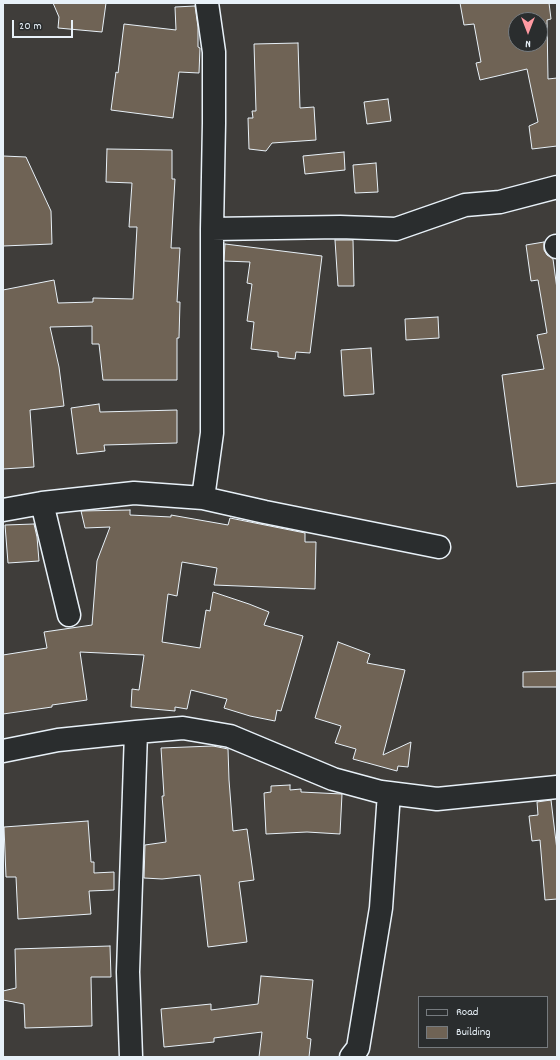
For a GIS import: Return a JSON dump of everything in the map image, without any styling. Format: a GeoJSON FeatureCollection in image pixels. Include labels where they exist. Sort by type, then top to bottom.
{"type":"FeatureCollection","features":[{"type":"Feature","properties":{"kind":"street"},"geometry":{"type":"LineString","coordinates":[[203,498],[212,433],[214,52],[207,3]]}},
{"type":"Feature","properties":{"kind":"street"},"geometry":{"type":"LineString","coordinates":[[212,229],[340,226],[396,229],[465,205],[500,202],[557,186]]}},
{"type":"Feature","properties":{"kind":"street"},"geometry":{"type":"LineString","coordinates":[[3,510],[42,503],[134,493],[203,498],[439,547]]}},
{"type":"Feature","properties":{"kind":"street"},"geometry":{"type":"LineString","coordinates":[[42,503],[69,615]]}},
{"type":"Feature","properties":{"kind":"street"},"geometry":{"type":"LineString","coordinates":[[3,751],[58,740],[183,728],[230,736],[333,779],[381,792],[437,799],[557,787]]}},
{"type":"Feature","properties":{"kind":"street"},"geometry":{"type":"LineString","coordinates":[[131,1057],[128,972],[136,732]]}},
{"type":"Feature","properties":{"kind":"street"},"geometry":{"type":"LineString","coordinates":[[351,1057],[358,1048],[380,908],[389,793]]}},
{"type":"Feature","properties":{"kind":"building"},"geometry":{"type":"Polygon","coordinates":[[[53,3],[106,3],[102,32],[58,28],[59,17],[53,3]]]}},
{"type":"Feature","properties":{"kind":"building"},"geometry":{"type":"Polygon","coordinates":[[[460,3],[549,3],[551,19],[548,20],[548,12],[508,12],[508,52],[548,52],[548,79],[557,78],[557,146],[532,149],[529,126],[538,122],[527,69],[480,80],[476,63],[481,62],[474,24],[464,25],[460,3]]]}},
{"type":"Feature","properties":{"kind":"building"},"geometry":{"type":"Polygon","coordinates":[[[195,6],[198,27],[198,47],[200,48],[199,73],[179,72],[173,118],[111,110],[116,72],[118,73],[124,24],[176,30],[175,7],[195,6]]]}},
{"type":"Feature","properties":{"kind":"building"},"geometry":{"type":"Polygon","coordinates":[[[298,43],[300,108],[314,107],[316,140],[272,143],[266,151],[249,149],[248,118],[253,118],[252,111],[256,111],[254,44],[298,43]]]}},
{"type":"Feature","properties":{"kind":"building"},"geometry":{"type":"Polygon","coordinates":[[[388,99],[391,121],[367,124],[364,102],[388,99]]]}},
{"type":"Feature","properties":{"kind":"building"},"geometry":{"type":"Polygon","coordinates":[[[107,149],[172,150],[172,179],[175,179],[171,248],[180,248],[177,302],[180,302],[179,338],[177,338],[177,380],[103,380],[99,344],[92,344],[92,326],[50,327],[59,367],[64,406],[30,410],[34,467],[3,469],[3,290],[54,280],[58,303],[93,302],[93,298],[133,299],[137,227],[129,227],[132,183],[106,182],[107,149]]]}},
{"type":"Feature","properties":{"kind":"building"},"geometry":{"type":"Polygon","coordinates":[[[344,152],[345,170],[305,174],[303,156],[344,152]]]}},
{"type":"Feature","properties":{"kind":"building"},"geometry":{"type":"Polygon","coordinates":[[[3,156],[26,157],[51,211],[52,244],[3,246],[3,156]]]}},
{"type":"Feature","properties":{"kind":"building"},"geometry":{"type":"Polygon","coordinates":[[[376,163],[378,192],[355,193],[353,165],[376,163]]]}},
{"type":"Feature","properties":{"kind":"building"},"geometry":{"type":"Polygon","coordinates":[[[335,240],[353,240],[354,286],[338,286],[335,240]]]}},
{"type":"Feature","properties":{"kind":"building"},"geometry":{"type":"Polygon","coordinates":[[[544,242],[544,250],[547,255],[553,259],[557,289],[557,483],[517,487],[502,375],[544,369],[537,335],[547,333],[538,280],[531,281],[526,245],[544,242]]]}},
{"type":"Feature","properties":{"kind":"building"},"geometry":{"type":"Polygon","coordinates":[[[225,244],[322,256],[310,353],[296,352],[295,359],[278,357],[278,352],[251,349],[254,322],[247,321],[252,284],[247,283],[250,262],[224,261],[225,244]]]}},
{"type":"Feature","properties":{"kind":"building"},"geometry":{"type":"Polygon","coordinates":[[[438,317],[439,338],[406,340],[405,319],[438,317]]]}},
{"type":"Feature","properties":{"kind":"building"},"geometry":{"type":"Polygon","coordinates":[[[371,348],[374,394],[344,396],[341,350],[371,348]]]}},
{"type":"Feature","properties":{"kind":"building"},"geometry":{"type":"Polygon","coordinates":[[[99,404],[100,412],[177,410],[177,443],[104,445],[105,451],[77,454],[71,408],[99,404]]]}},
{"type":"Feature","properties":{"kind":"building"},"geometry":{"type":"Polygon","coordinates":[[[130,510],[130,515],[171,517],[171,515],[228,525],[230,518],[305,533],[305,542],[316,542],[315,589],[214,585],[217,568],[182,562],[177,596],[168,594],[162,642],[200,648],[206,610],[210,611],[213,592],[269,612],[264,625],[303,636],[281,711],[277,710],[275,721],[250,716],[224,708],[227,699],[191,690],[187,709],[175,707],[175,711],[131,707],[132,689],[139,690],[144,655],[80,652],[87,700],[3,714],[3,655],[47,648],[44,632],[92,625],[97,561],[110,527],[85,528],[81,511],[130,510]]]}},
{"type":"Feature","properties":{"kind":"building"},"geometry":{"type":"Polygon","coordinates":[[[34,524],[37,537],[39,561],[8,563],[5,525],[34,524]]]}},
{"type":"Feature","properties":{"kind":"building"},"geometry":{"type":"Polygon","coordinates":[[[338,642],[370,654],[367,663],[405,670],[383,755],[411,742],[408,767],[398,766],[397,771],[353,759],[356,749],[335,743],[341,726],[315,718],[338,642]]]}},
{"type":"Feature","properties":{"kind":"building"},"geometry":{"type":"Polygon","coordinates":[[[557,671],[557,687],[523,687],[523,672],[557,671]]]}},
{"type":"Feature","properties":{"kind":"building"},"geometry":{"type":"Polygon","coordinates":[[[213,746],[228,749],[233,831],[247,829],[254,880],[239,882],[247,942],[208,947],[200,875],[162,879],[144,878],[145,845],[166,842],[162,796],[164,796],[161,748],[213,746]]]}},
{"type":"Feature","properties":{"kind":"building"},"geometry":{"type":"Polygon","coordinates":[[[290,785],[290,790],[301,789],[301,792],[342,794],[340,834],[307,832],[266,834],[264,793],[271,792],[271,786],[290,785]]]}},
{"type":"Feature","properties":{"kind":"building"},"geometry":{"type":"Polygon","coordinates":[[[551,800],[557,850],[557,899],[545,900],[540,840],[532,841],[529,816],[538,815],[537,802],[551,800]]]}},
{"type":"Feature","properties":{"kind":"building"},"geometry":{"type":"Polygon","coordinates":[[[88,821],[91,862],[94,862],[94,873],[114,872],[114,890],[89,891],[91,914],[18,919],[16,877],[6,877],[4,827],[88,821]]]}},
{"type":"Feature","properties":{"kind":"building"},"geometry":{"type":"Polygon","coordinates":[[[110,946],[111,977],[91,977],[92,1026],[25,1028],[24,1004],[3,1000],[3,991],[16,988],[15,949],[110,946]]]}},
{"type":"Feature","properties":{"kind":"building"},"geometry":{"type":"Polygon","coordinates":[[[261,976],[313,980],[307,1038],[311,1039],[309,1057],[259,1057],[262,1032],[214,1038],[214,1042],[164,1047],[161,1009],[211,1004],[211,1010],[258,1004],[261,976]]]}}]}
